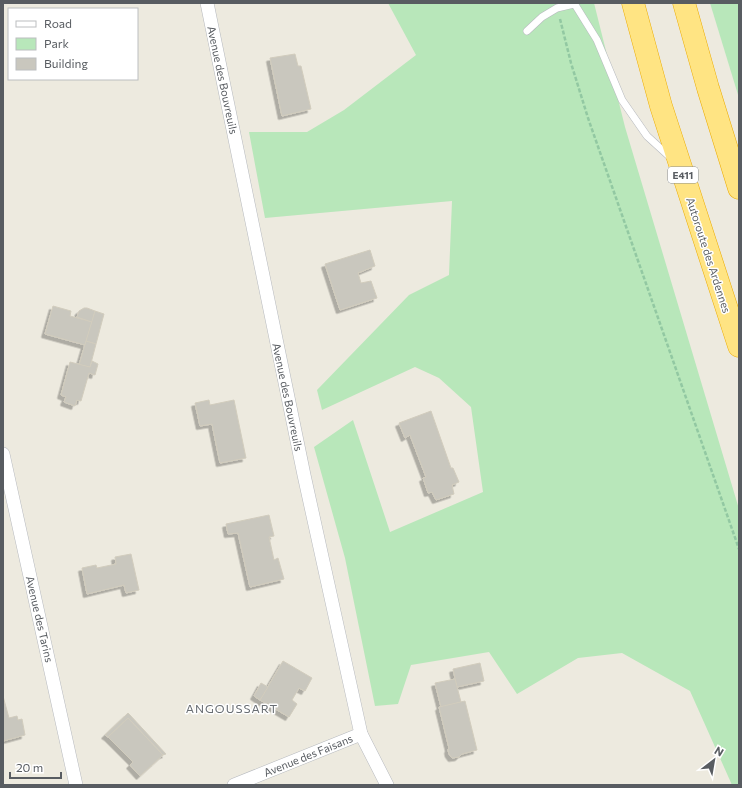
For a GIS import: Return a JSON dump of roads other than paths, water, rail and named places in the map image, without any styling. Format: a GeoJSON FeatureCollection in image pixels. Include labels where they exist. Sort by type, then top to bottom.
{"type":"FeatureCollection","features":[{"type":"Feature","properties":{"kind":"highway","name":"Autoroute des Ardennes"},"geometry":{"type":"LineString","coordinates":[[633,3],[661,106],[739,346]]}},
{"type":"Feature","properties":{"kind":"highway"},"geometry":{"type":"LineString","coordinates":[[684,3],[708,88],[739,188]]}},
{"type":"Feature","properties":{"kind":"street","name":"Avenue des Bouvreuils"},"geometry":{"type":"LineString","coordinates":[[207,3],[304,475],[361,734],[387,785]]}},
{"type":"Feature","properties":{"kind":"street","name":"Avenue des Tarins"},"geometry":{"type":"LineString","coordinates":[[3,454],[76,785]]}},
{"type":"Feature","properties":{"kind":"street","name":"Avenue des Faisans"},"geometry":{"type":"LineString","coordinates":[[234,785],[361,734]]}},
{"type":"Feature","properties":{"kind":"lane"},"geometry":{"type":"LineString","coordinates":[[527,31],[542,17],[557,8],[574,4],[597,40],[622,100],[647,136],[680,166]]}},
{"type":"Feature","properties":{"kind":"district","name":"ANGOUSSART"},"geometry":{"type":"Point","coordinates":[232,708]}}]}
